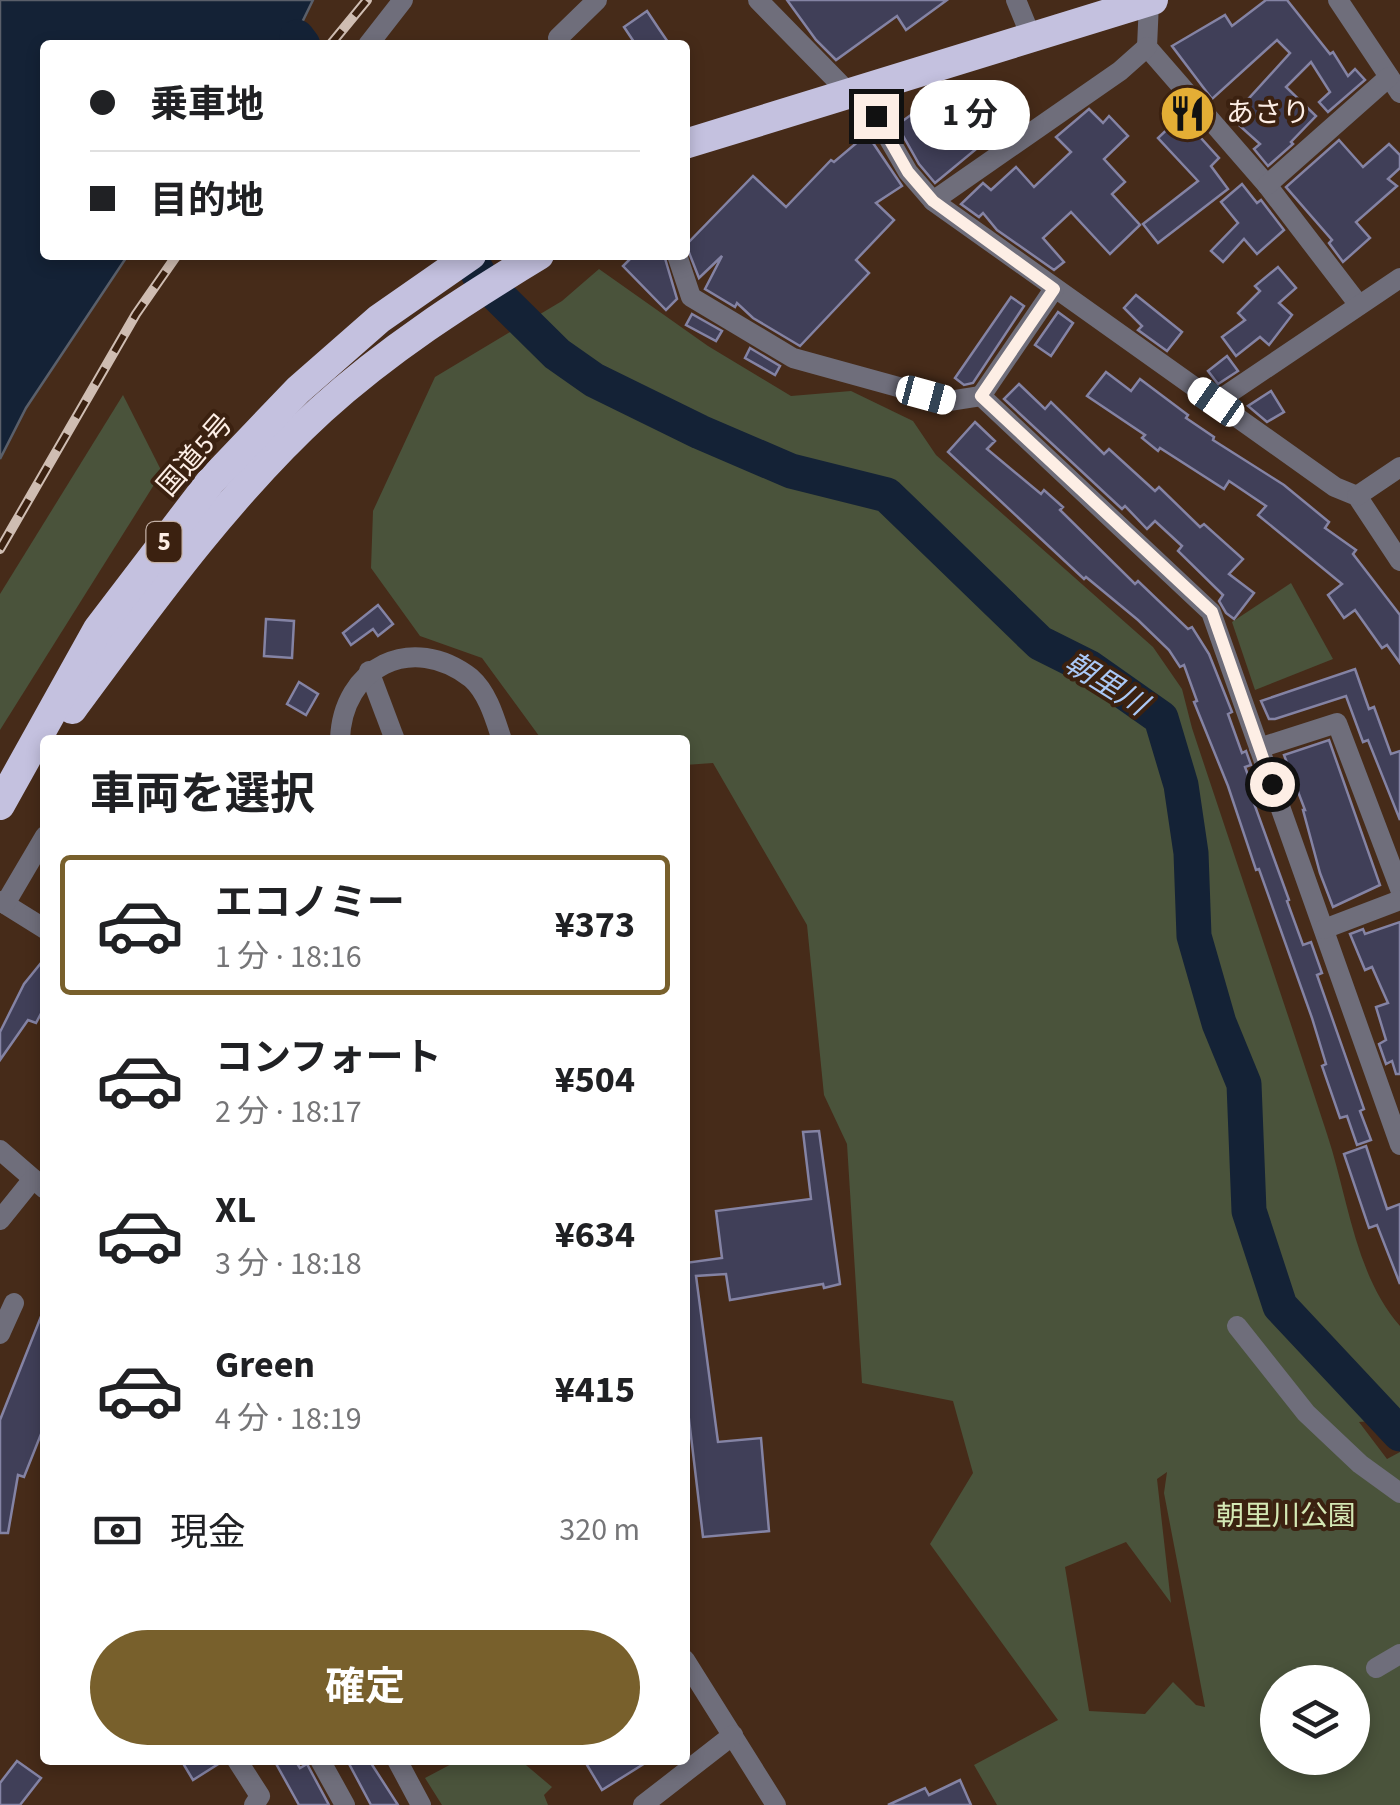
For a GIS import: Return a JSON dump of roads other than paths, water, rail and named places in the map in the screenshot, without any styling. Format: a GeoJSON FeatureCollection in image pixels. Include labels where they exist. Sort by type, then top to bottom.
{"type":"FeatureCollection","features":[{"type":"Feature","properties":{"kind":"highway"},"geometry":{"type":"LineString","coordinates":[[690,142],[1151,1]]}},
{"type":"Feature","properties":{"kind":"highway"},"geometry":{"type":"LineString","coordinates":[[690,163],[760,120]]}},
{"type":"Feature","properties":{"kind":"highway","name":"国道5号"},"geometry":{"type":"LineString","coordinates":[[52,735],[310,400],[379,318],[463,260]]}},
{"type":"Feature","properties":{"kind":"highway","name":"国道5号"},"geometry":{"type":"LineString","coordinates":[[0,805],[98,628],[210,482],[310,400],[401,346],[531,260]]}},
{"type":"Feature","properties":{"kind":"highway","name":"国道5号"},"geometry":{"type":"LineString","coordinates":[[0,805],[40,751]]}},
{"type":"Feature","properties":{"kind":"street"},"geometry":{"type":"LineString","coordinates":[[372,40],[402,0]]}},
{"type":"Feature","properties":{"kind":"street"},"geometry":{"type":"LineString","coordinates":[[559,40],[596,0]]}},
{"type":"Feature","properties":{"kind":"street"},"geometry":{"type":"LineString","coordinates":[[758,0],[854,90],[908,172],[933,201],[1335,488],[1357,496],[1400,562]]}},
{"type":"Feature","properties":{"kind":"street"},"geometry":{"type":"LineString","coordinates":[[1016,0],[1032,38]]}},
{"type":"Feature","properties":{"kind":"street"},"geometry":{"type":"LineString","coordinates":[[1268,185],[1394,85],[1338,0]]}},
{"type":"Feature","properties":{"kind":"street"},"geometry":{"type":"LineString","coordinates":[[933,201],[1120,71],[1147,47],[1151,1]]}},
{"type":"Feature","properties":{"kind":"street"},"geometry":{"type":"LineString","coordinates":[[1147,47],[1268,185],[1359,305]]}},
{"type":"Feature","properties":{"kind":"street"},"geometry":{"type":"LineString","coordinates":[[679,260],[692,296],[793,358],[949,401],[981,396],[1054,289]]}},
{"type":"Feature","properties":{"kind":"street"},"geometry":{"type":"LineString","coordinates":[[1216,402],[1400,278]]}},
{"type":"Feature","properties":{"kind":"street"},"geometry":{"type":"LineString","coordinates":[[981,396],[1212,612],[1400,1145]]}},
{"type":"Feature","properties":{"kind":"street"},"geometry":{"type":"LineString","coordinates":[[1357,496],[1400,468]]}},
{"type":"Feature","properties":{"kind":"street"},"geometry":{"type":"LineString","coordinates":[[340,735],[347,699],[369,671],[408,656],[438,662],[470,678],[484,694],[500,735]]}},
{"type":"Feature","properties":{"kind":"street"},"geometry":{"type":"LineString","coordinates":[[369,671],[393,735]]}},
{"type":"Feature","properties":{"kind":"street"},"geometry":{"type":"LineString","coordinates":[[1260,748],[1337,723],[1400,889]]}},
{"type":"Feature","properties":{"kind":"street"},"geometry":{"type":"LineString","coordinates":[[40,844],[2,903],[40,925]]}},
{"type":"Feature","properties":{"kind":"street"},"geometry":{"type":"LineString","coordinates":[[1324,929],[1400,900]]}},
{"type":"Feature","properties":{"kind":"street"},"geometry":{"type":"LineString","coordinates":[[0,1150],[39,1184],[0,1220]]}},
{"type":"Feature","properties":{"kind":"street"},"geometry":{"type":"LineString","coordinates":[[0,1334],[14,1303]]}},
{"type":"Feature","properties":{"kind":"street"},"geometry":{"type":"LineString","coordinates":[[1237,1326],[1306,1413],[1360,1464],[1400,1493]]}},
{"type":"Feature","properties":{"kind":"street"},"geometry":{"type":"LineString","coordinates":[[1376,1668],[1400,1654]]}},
{"type":"Feature","properties":{"kind":"street"},"geometry":{"type":"LineString","coordinates":[[690,1668],[776,1805]]}},
{"type":"Feature","properties":{"kind":"street"},"geometry":{"type":"LineString","coordinates":[[643,1805],[733,1735]]}},
{"type":"Feature","properties":{"kind":"street"},"geometry":{"type":"LineString","coordinates":[[240,1765],[260,1802]]}},
{"type":"Feature","properties":{"kind":"street"},"geometry":{"type":"LineString","coordinates":[[323,1765],[345,1805]]}},
{"type":"Feature","properties":{"kind":"street"},"geometry":{"type":"LineString","coordinates":[[400,1765],[421,1805]]}},
{"type":"Feature","properties":{"kind":"water"},"geometry":{"type":"Polygon","coordinates":[[[0,0],[313,0],[293,40],[40,40],[40,260],[125,260],[26,408],[0,459],[0,0]]]}},
{"type":"Feature","properties":{"kind":"waterway","name":"朝里川"},"geometry":{"type":"LineString","coordinates":[[472,260],[481,279],[557,354],[594,380],[791,471],[887,495],[1040,643],[1090,668],[1161,718],[1181,785],[1191,853],[1194,936],[1219,1023],[1244,1084],[1249,1211],[1280,1306],[1400,1434]]}},
{"type":"Feature","properties":{"kind":"railway"},"geometry":{"type":"LineString","coordinates":[[334,40],[367,0]]}},
{"type":"Feature","properties":{"kind":"railway"},"geometry":{"type":"LineString","coordinates":[[0,549],[136,314],[174,260]]}},
{"type":"Feature","properties":{"kind":"place","name":"あさり"},"geometry":{"type":"Point","coordinates":[1187,113]}},
{"type":"Feature","properties":{"kind":"park label","name":"朝里川公園"},"geometry":{"type":"Point","coordinates":[1286,1516]}}]}
